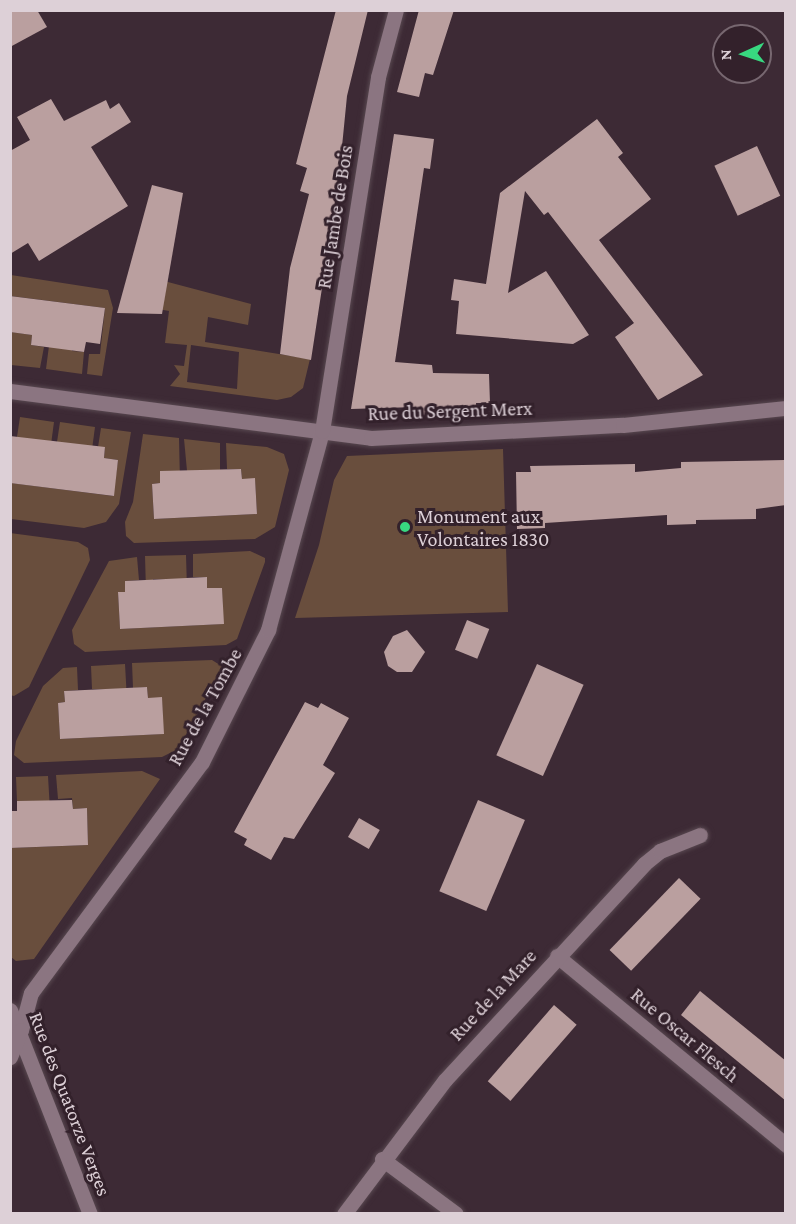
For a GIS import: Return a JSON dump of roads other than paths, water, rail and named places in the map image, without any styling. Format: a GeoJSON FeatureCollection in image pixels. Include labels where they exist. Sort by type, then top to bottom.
{"type":"FeatureCollection","features":[{"type":"Feature","properties":{"kind":"street","name":"Rue Jambe de Bois"},"geometry":{"type":"LineString","coordinates":[[322,432],[378,77],[396,10]]}},
{"type":"Feature","properties":{"kind":"street","name":"Rue du Sergent Merx"},"geometry":{"type":"LineString","coordinates":[[10,391],[371,438],[623,425],[786,408]]}},
{"type":"Feature","properties":{"kind":"street","name":"Rue de la Tombe"},"geometry":{"type":"LineString","coordinates":[[10,1057],[21,1030],[31,993],[202,762],[258,654],[290,554],[322,432]]}},
{"type":"Feature","properties":{"kind":"street","name":"Rue de la Mare"},"geometry":{"type":"LineString","coordinates":[[344,1214],[382,1159],[445,1080],[557,956],[644,864],[660,851],[700,835]]}},
{"type":"Feature","properties":{"kind":"street","name":"Rue Oscar Flesch"},"geometry":{"type":"LineString","coordinates":[[557,956],[786,1145]]}},
{"type":"Feature","properties":{"kind":"street","name":"Rue des Quatorze Verges"},"geometry":{"type":"LineString","coordinates":[[10,1010],[21,1030],[90,1214]]}},
{"type":"Feature","properties":{"kind":"street"},"geometry":{"type":"LineString","coordinates":[[382,1159],[456,1214]]}},
{"type":"Feature","properties":{"kind":"place","name":"Monument aux Volontaires 1830"},"geometry":{"type":"Point","coordinates":[405,527]}}]}
